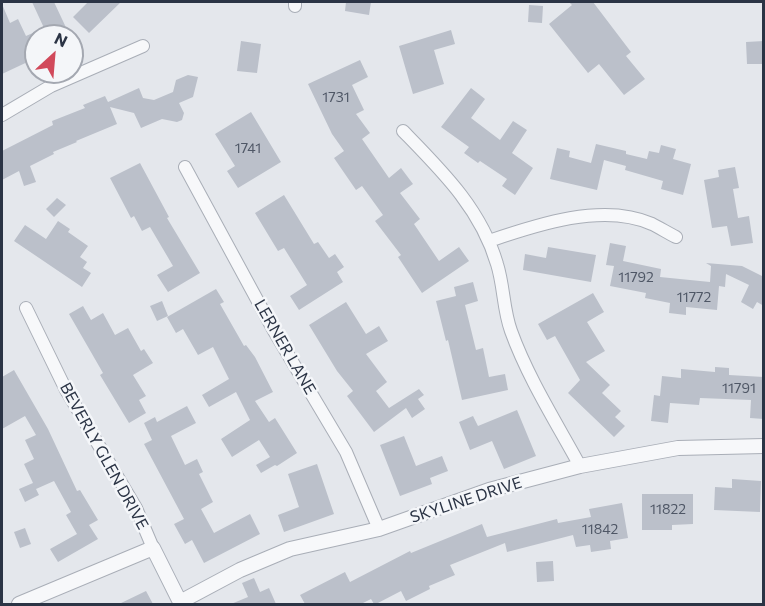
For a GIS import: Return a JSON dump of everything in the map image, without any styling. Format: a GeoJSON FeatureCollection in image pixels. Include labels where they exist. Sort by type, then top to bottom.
{"type":"FeatureCollection","features":[{"type":"Feature","properties":{"kind":"street"},"geometry":{"type":"LineString","coordinates":[[2,115],[51,86],[143,46]]}},
{"type":"Feature","properties":{"kind":"street"},"geometry":{"type":"LineString","coordinates":[[403,131],[458,189],[474,212],[489,241],[498,266],[511,330],[527,367],[580,466]]}},
{"type":"Feature","properties":{"kind":"street","name":"LERNER LANE"},"geometry":{"type":"LineString","coordinates":[[185,167],[273,331],[346,453],[379,529]]}},
{"type":"Feature","properties":{"kind":"street"},"geometry":{"type":"LineString","coordinates":[[489,241],[556,221],[619,215],[650,223],[676,237]]}},
{"type":"Feature","properties":{"kind":"street","name":"BEVERLY GLEN DRIVE"},"geometry":{"type":"LineString","coordinates":[[26,308],[66,390],[136,508],[181,603]]}},
{"type":"Feature","properties":{"kind":"street","name":"SKYLINE DRIVE"},"geometry":{"type":"LineString","coordinates":[[181,603],[258,561],[290,549],[379,529],[489,490],[580,466],[678,448],[764,446]]}},
{"type":"Feature","properties":{"kind":"street"},"geometry":{"type":"LineString","coordinates":[[19,604],[153,548]]}},
{"type":"Feature","properties":{"kind":"building"},"geometry":{"type":"Polygon","coordinates":[[[32,2],[54,2],[64,24],[42,24],[32,2]]]}},
{"type":"Feature","properties":{"kind":"building"},"geometry":{"type":"Polygon","coordinates":[[[88,2],[121,2],[89,33],[84,28],[84,24],[80,24],[73,17],[88,2]]]}},
{"type":"Feature","properties":{"kind":"building"},"geometry":{"type":"Polygon","coordinates":[[[346,2],[371,2],[369,15],[345,11],[346,2]]]}},
{"type":"Feature","properties":{"kind":"building"},"geometry":{"type":"Polygon","coordinates":[[[569,2],[593,2],[631,52],[626,56],[645,79],[624,95],[599,64],[588,73],[549,24],[572,5],[569,2]]]}},
{"type":"Feature","properties":{"kind":"building"},"geometry":{"type":"Polygon","coordinates":[[[2,4],[10,23],[18,19],[24,32],[24,64],[2,74],[2,4]]]}},
{"type":"Feature","properties":{"kind":"building"},"geometry":{"type":"Polygon","coordinates":[[[529,5],[543,6],[542,23],[528,22],[529,5]]]}},
{"type":"Feature","properties":{"kind":"building"},"geometry":{"type":"Polygon","coordinates":[[[451,30],[455,44],[434,50],[444,84],[413,94],[399,46],[451,30]]]}},
{"type":"Feature","properties":{"kind":"building"},"geometry":{"type":"Polygon","coordinates":[[[241,41],[261,44],[257,73],[237,71],[241,41]]]}},
{"type":"Feature","properties":{"kind":"building"},"geometry":{"type":"Polygon","coordinates":[[[764,41],[764,64],[747,64],[746,42],[764,41]]]}},
{"type":"Feature","properties":{"kind":"building"},"geometry":{"type":"Polygon","coordinates":[[[360,60],[368,77],[352,85],[364,110],[356,114],[370,133],[362,139],[389,178],[401,168],[413,184],[400,193],[420,219],[414,224],[439,261],[459,247],[469,261],[422,293],[398,257],[401,255],[375,221],[383,215],[362,186],[356,190],[334,158],[344,151],[332,134],[308,84],[360,60]]]}},
{"type":"Feature","properties":{"kind":"building"},"geometry":{"type":"Polygon","coordinates":[[[188,75],[198,77],[193,97],[179,103],[184,113],[182,120],[177,122],[162,119],[141,128],[134,113],[110,107],[117,124],[53,152],[54,154],[30,166],[36,182],[24,186],[19,171],[2,180],[2,151],[53,125],[52,121],[85,108],[83,105],[105,96],[108,102],[139,88],[143,98],[154,100],[173,92],[176,80],[188,75]]]}},
{"type":"Feature","properties":{"kind":"building"},"geometry":{"type":"Polygon","coordinates":[[[471,88],[485,99],[471,118],[500,140],[513,121],[527,130],[512,153],[533,168],[515,195],[502,186],[507,179],[464,153],[469,147],[441,127],[471,88]]]}},
{"type":"Feature","properties":{"kind":"building"},"geometry":{"type":"Polygon","coordinates":[[[251,112],[281,162],[238,188],[227,171],[235,166],[215,134],[251,112]]]}},
{"type":"Feature","properties":{"kind":"building"},"geometry":{"type":"Polygon","coordinates":[[[596,144],[647,159],[649,151],[659,153],[661,145],[676,149],[673,159],[691,164],[683,195],[661,189],[663,181],[625,170],[626,166],[604,160],[597,190],[550,179],[557,148],[570,151],[569,157],[591,163],[596,144]]]}},
{"type":"Feature","properties":{"kind":"building"},"geometry":{"type":"Polygon","coordinates":[[[140,163],[169,217],[167,218],[200,273],[168,292],[157,275],[173,266],[150,227],[142,231],[134,216],[131,218],[110,178],[140,163]]]}},
{"type":"Feature","properties":{"kind":"building"},"geometry":{"type":"Polygon","coordinates":[[[735,167],[739,188],[733,189],[738,218],[749,216],[753,243],[731,246],[727,226],[712,228],[704,180],[719,177],[718,170],[735,167]]]}},
{"type":"Feature","properties":{"kind":"building"},"geometry":{"type":"Polygon","coordinates":[[[284,195],[314,244],[318,242],[329,258],[335,254],[344,267],[337,272],[343,282],[299,310],[290,296],[307,285],[284,248],[278,251],[255,213],[284,195]]]}},
{"type":"Feature","properties":{"kind":"building"},"geometry":{"type":"Polygon","coordinates":[[[57,198],[66,205],[54,217],[46,209],[57,198]]]}},
{"type":"Feature","properties":{"kind":"building"},"geometry":{"type":"Polygon","coordinates":[[[58,221],[70,229],[68,232],[88,246],[80,257],[87,262],[83,268],[91,273],[82,287],[14,241],[25,225],[46,239],[58,221]]]}},
{"type":"Feature","properties":{"kind":"building"},"geometry":{"type":"Polygon","coordinates":[[[610,243],[626,246],[623,261],[661,269],[660,277],[710,282],[711,266],[706,263],[742,266],[764,277],[764,306],[757,302],[753,309],[741,302],[749,285],[726,274],[725,287],[719,286],[717,310],[686,307],[686,315],[669,313],[670,303],[645,298],[646,293],[610,286],[614,266],[606,265],[610,243]]]}},
{"type":"Feature","properties":{"kind":"building"},"geometry":{"type":"Polygon","coordinates":[[[548,247],[596,255],[591,282],[523,270],[525,254],[546,258],[548,247]]]}},
{"type":"Feature","properties":{"kind":"building"},"geometry":{"type":"Polygon","coordinates":[[[473,282],[478,301],[465,305],[476,350],[483,348],[489,377],[505,374],[508,390],[462,400],[436,301],[456,296],[454,287],[473,282]]]}},
{"type":"Feature","properties":{"kind":"building"},"geometry":{"type":"Polygon","coordinates":[[[216,289],[224,302],[220,304],[244,346],[246,345],[255,357],[273,392],[255,401],[269,422],[275,418],[297,453],[261,473],[256,465],[270,457],[259,440],[232,457],[221,439],[250,420],[236,392],[209,407],[202,395],[229,379],[213,347],[198,355],[183,329],[176,333],[167,317],[216,289]]]}},
{"type":"Feature","properties":{"kind":"building"},"geometry":{"type":"Polygon","coordinates":[[[593,293],[604,312],[587,322],[605,351],[586,362],[610,385],[602,393],[621,411],[615,417],[625,426],[614,437],[568,393],[580,380],[555,336],[547,340],[538,324],[593,293]]]}},
{"type":"Feature","properties":{"kind":"building"},"geometry":{"type":"Polygon","coordinates":[[[162,301],[168,316],[157,321],[150,306],[162,301]]]}},
{"type":"Feature","properties":{"kind":"building"},"geometry":{"type":"Polygon","coordinates":[[[346,302],[366,334],[379,326],[388,341],[366,354],[387,382],[376,391],[389,408],[419,389],[424,395],[418,399],[425,409],[412,418],[406,408],[374,432],[347,396],[353,391],[337,371],[309,325],[346,302]]]}},
{"type":"Feature","properties":{"kind":"building"},"geometry":{"type":"Polygon","coordinates":[[[83,306],[91,320],[103,313],[115,335],[128,328],[141,351],[144,349],[153,363],[133,375],[146,396],[139,400],[146,413],[129,423],[100,375],[103,373],[69,314],[83,306]]]}},
{"type":"Feature","properties":{"kind":"building"},"geometry":{"type":"Polygon","coordinates":[[[715,367],[729,368],[729,375],[764,377],[764,419],[750,418],[751,400],[700,398],[699,405],[670,403],[668,423],[651,421],[654,395],[660,396],[662,376],[681,378],[681,369],[715,372],[715,367]]]}},
{"type":"Feature","properties":{"kind":"building"},"geometry":{"type":"Polygon","coordinates":[[[14,370],[48,429],[77,491],[80,490],[98,520],[89,525],[98,539],[58,562],[50,549],[77,534],[66,515],[71,512],[54,481],[36,489],[39,495],[25,502],[19,489],[33,483],[24,464],[34,459],[25,440],[36,435],[25,416],[2,429],[2,377],[14,370]]]}},
{"type":"Feature","properties":{"kind":"building"},"geometry":{"type":"Polygon","coordinates":[[[187,406],[196,423],[171,436],[185,465],[197,459],[203,472],[199,474],[213,502],[201,509],[214,533],[250,514],[260,534],[204,563],[192,540],[185,544],[174,524],[184,519],[144,444],[152,440],[144,423],[155,417],[157,422],[187,406]]]}},
{"type":"Feature","properties":{"kind":"building"},"geometry":{"type":"Polygon","coordinates":[[[517,410],[536,456],[504,469],[492,441],[470,450],[459,422],[473,416],[478,426],[517,410]]]}},
{"type":"Feature","properties":{"kind":"building"},"geometry":{"type":"Polygon","coordinates":[[[404,436],[416,466],[442,456],[448,471],[430,478],[432,484],[400,496],[380,445],[404,436]]]}},
{"type":"Feature","properties":{"kind":"building"},"geometry":{"type":"Polygon","coordinates":[[[317,464],[334,514],[284,532],[278,515],[299,507],[288,474],[317,464]]]}},
{"type":"Feature","properties":{"kind":"building"},"geometry":{"type":"Polygon","coordinates":[[[732,479],[761,481],[760,512],[714,510],[715,487],[732,488],[732,479]]]}},
{"type":"Feature","properties":{"kind":"building"},"geometry":{"type":"Polygon","coordinates":[[[642,494],[693,494],[693,524],[672,525],[672,530],[642,530],[642,494]]]}},
{"type":"Feature","properties":{"kind":"building"},"geometry":{"type":"Polygon","coordinates":[[[622,503],[628,538],[610,541],[611,549],[591,552],[590,545],[576,547],[573,535],[507,552],[505,543],[450,565],[455,575],[429,586],[430,589],[406,601],[401,591],[376,604],[371,599],[361,604],[305,604],[300,595],[345,572],[350,582],[410,551],[411,553],[482,524],[487,537],[557,519],[558,523],[591,517],[589,509],[622,503]]]}},
{"type":"Feature","properties":{"kind":"building"},"geometry":{"type":"Polygon","coordinates":[[[25,528],[31,544],[20,548],[14,532],[25,528]]]}},
{"type":"Feature","properties":{"kind":"building"},"geometry":{"type":"Polygon","coordinates":[[[553,561],[554,581],[537,582],[536,562],[553,561]]]}},
{"type":"Feature","properties":{"kind":"building"},"geometry":{"type":"Polygon","coordinates":[[[254,578],[260,592],[269,588],[276,604],[231,604],[248,597],[242,583],[254,578]]]}},
{"type":"Feature","properties":{"kind":"building"},"geometry":{"type":"Polygon","coordinates":[[[146,591],[153,604],[119,604],[146,591]]]}}]}
